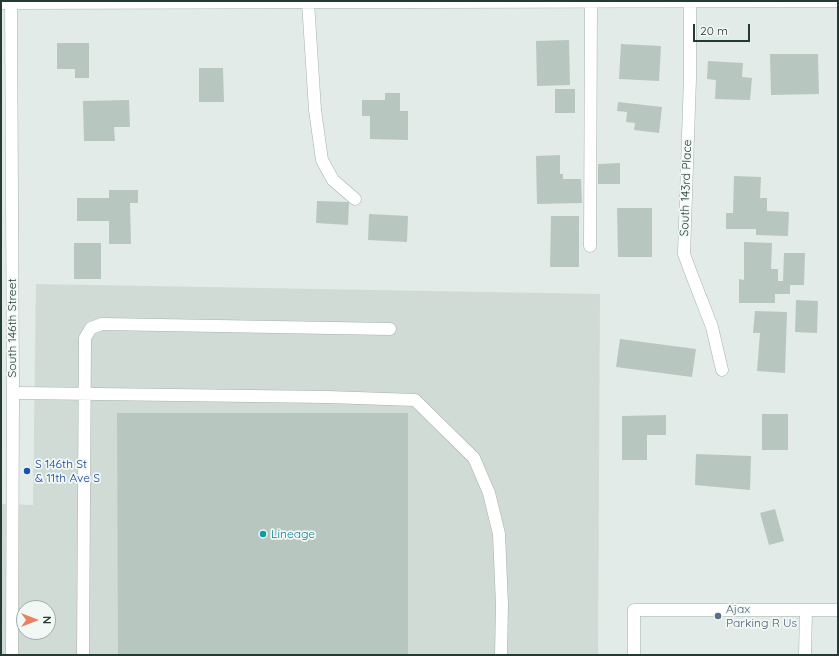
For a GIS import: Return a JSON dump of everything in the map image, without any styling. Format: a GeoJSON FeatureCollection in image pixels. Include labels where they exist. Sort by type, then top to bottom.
{"type":"FeatureCollection","features":[{"type":"Feature","properties":{"kind":"street"},"geometry":{"type":"LineString","coordinates":[[590,246],[591,1]]}},
{"type":"Feature","properties":{"kind":"street","name":"South 143rd Place"},"geometry":{"type":"LineString","coordinates":[[690,1],[690,78],[684,254],[712,327],[722,370]]}},
{"type":"Feature","properties":{"kind":"street"},"geometry":{"type":"LineString","coordinates":[[8,2],[838,1]]}},
{"type":"Feature","properties":{"kind":"street","name":"South 146th Street"},"geometry":{"type":"LineString","coordinates":[[8,2],[13,393],[7,515],[12,655]]}},
{"type":"Feature","properties":{"kind":"street"},"geometry":{"type":"LineString","coordinates":[[301,2],[322,160],[333,180],[355,200]]}},
{"type":"Feature","properties":{"kind":"street"},"geometry":{"type":"LineString","coordinates":[[83,655],[85,338],[91,328],[102,324],[390,329]]}},
{"type":"Feature","properties":{"kind":"street"},"geometry":{"type":"LineString","coordinates":[[13,393],[328,397],[415,400],[474,458],[489,493],[499,534],[502,605],[501,655]]}},
{"type":"Feature","properties":{"kind":"street"},"geometry":{"type":"LineString","coordinates":[[634,655],[634,610],[838,610]]}},
{"type":"Feature","properties":{"kind":"street"},"geometry":{"type":"LineString","coordinates":[[805,655],[806,610]]}},
{"type":"Feature","properties":{"kind":"shaded area"},"geometry":{"type":"Polygon","coordinates":[[[36,284],[600,294],[598,655],[1,655],[1,504],[33,505],[36,284]]]}},
{"type":"Feature","properties":{"kind":"building"},"geometry":{"type":"Polygon","coordinates":[[[569,40],[570,85],[537,86],[536,41],[569,40]]]}},
{"type":"Feature","properties":{"kind":"building"},"geometry":{"type":"Polygon","coordinates":[[[57,43],[89,43],[89,78],[75,78],[75,69],[57,69],[57,43]]]}},
{"type":"Feature","properties":{"kind":"building"},"geometry":{"type":"Polygon","coordinates":[[[621,44],[661,46],[659,81],[619,79],[621,44]]]}},
{"type":"Feature","properties":{"kind":"building"},"geometry":{"type":"Polygon","coordinates":[[[770,54],[818,54],[819,94],[771,95],[770,54]]]}},
{"type":"Feature","properties":{"kind":"building"},"geometry":{"type":"Polygon","coordinates":[[[708,61],[743,63],[742,77],[752,78],[750,100],[715,99],[716,80],[707,79],[708,61]]]}},
{"type":"Feature","properties":{"kind":"building"},"geometry":{"type":"Polygon","coordinates":[[[199,68],[223,68],[224,102],[199,102],[199,68]]]}},
{"type":"Feature","properties":{"kind":"building"},"geometry":{"type":"Polygon","coordinates":[[[555,89],[575,89],[575,113],[555,113],[555,89]]]}},
{"type":"Feature","properties":{"kind":"building"},"geometry":{"type":"Polygon","coordinates":[[[385,93],[400,93],[400,111],[408,111],[408,140],[370,139],[370,116],[362,116],[362,100],[385,100],[385,93]]]}},
{"type":"Feature","properties":{"kind":"building"},"geometry":{"type":"Polygon","coordinates":[[[129,100],[130,127],[114,127],[115,141],[84,141],[83,101],[129,100]]]}},
{"type":"Feature","properties":{"kind":"building"},"geometry":{"type":"Polygon","coordinates":[[[618,102],[662,107],[659,133],[634,130],[635,123],[626,122],[627,112],[617,111],[618,102]]]}},
{"type":"Feature","properties":{"kind":"building"},"geometry":{"type":"Polygon","coordinates":[[[560,155],[560,174],[563,174],[563,179],[581,179],[582,203],[537,204],[536,156],[560,155]]]}},
{"type":"Feature","properties":{"kind":"building"},"geometry":{"type":"Polygon","coordinates":[[[620,163],[620,184],[598,184],[598,164],[620,163]]]}},
{"type":"Feature","properties":{"kind":"building"},"geometry":{"type":"Polygon","coordinates":[[[734,176],[761,177],[760,198],[767,198],[767,211],[789,212],[788,236],[756,235],[756,229],[726,229],[726,213],[733,213],[734,176]]]}},
{"type":"Feature","properties":{"kind":"building"},"geometry":{"type":"Polygon","coordinates":[[[109,190],[138,190],[138,203],[130,203],[131,244],[109,244],[109,221],[77,221],[77,198],[109,198],[109,190]]]}},
{"type":"Feature","properties":{"kind":"building"},"geometry":{"type":"Polygon","coordinates":[[[317,201],[349,202],[348,225],[316,223],[317,201]]]}},
{"type":"Feature","properties":{"kind":"building"},"geometry":{"type":"Polygon","coordinates":[[[617,208],[652,208],[652,257],[618,257],[617,208]]]}},
{"type":"Feature","properties":{"kind":"building"},"geometry":{"type":"Polygon","coordinates":[[[369,214],[408,216],[407,242],[368,240],[369,214]]]}},
{"type":"Feature","properties":{"kind":"building"},"geometry":{"type":"Polygon","coordinates":[[[551,216],[579,216],[579,267],[550,267],[551,216]]]}},
{"type":"Feature","properties":{"kind":"building"},"geometry":{"type":"Polygon","coordinates":[[[744,242],[772,243],[771,269],[778,269],[778,281],[783,281],[784,253],[805,253],[804,285],[790,285],[790,294],[775,294],[775,303],[739,303],[739,279],[744,280],[744,242]]]}},
{"type":"Feature","properties":{"kind":"building"},"geometry":{"type":"Polygon","coordinates":[[[74,243],[101,243],[101,279],[74,279],[74,243]]]}},
{"type":"Feature","properties":{"kind":"building"},"geometry":{"type":"Polygon","coordinates":[[[796,300],[818,301],[817,333],[795,332],[796,300]]]}},
{"type":"Feature","properties":{"kind":"building"},"geometry":{"type":"Polygon","coordinates":[[[755,311],[787,312],[785,373],[757,371],[760,333],[753,333],[755,311]]]}},
{"type":"Feature","properties":{"kind":"building"},"geometry":{"type":"Polygon","coordinates":[[[620,339],[696,349],[692,377],[616,367],[620,339]]]}},
{"type":"Feature","properties":{"kind":"building","name":"Lineage"},"geometry":{"type":"Polygon","coordinates":[[[117,413],[408,413],[408,655],[118,655],[117,413]]]}},
{"type":"Feature","properties":{"kind":"building"},"geometry":{"type":"Polygon","coordinates":[[[762,414],[788,414],[788,450],[762,450],[762,414]]]}},
{"type":"Feature","properties":{"kind":"building"},"geometry":{"type":"Polygon","coordinates":[[[666,415],[666,435],[647,435],[647,460],[622,460],[622,416],[666,415]]]}},
{"type":"Feature","properties":{"kind":"building"},"geometry":{"type":"Polygon","coordinates":[[[696,454],[751,456],[750,490],[695,485],[696,454]]]}},
{"type":"Feature","properties":{"kind":"building"},"geometry":{"type":"Polygon","coordinates":[[[775,509],[784,541],[769,545],[760,513],[775,509]]]}},
{"type":"Feature","properties":{"kind":"place","name":"S 146th St & 11th Ave S"},"geometry":{"type":"Point","coordinates":[27,471]}},
{"type":"Feature","properties":{"kind":"place","name":"Lineage"},"geometry":{"type":"Point","coordinates":[263,534]}},
{"type":"Feature","properties":{"kind":"place","name":"Ajax Parking R Us"},"geometry":{"type":"Point","coordinates":[718,616]}}]}
